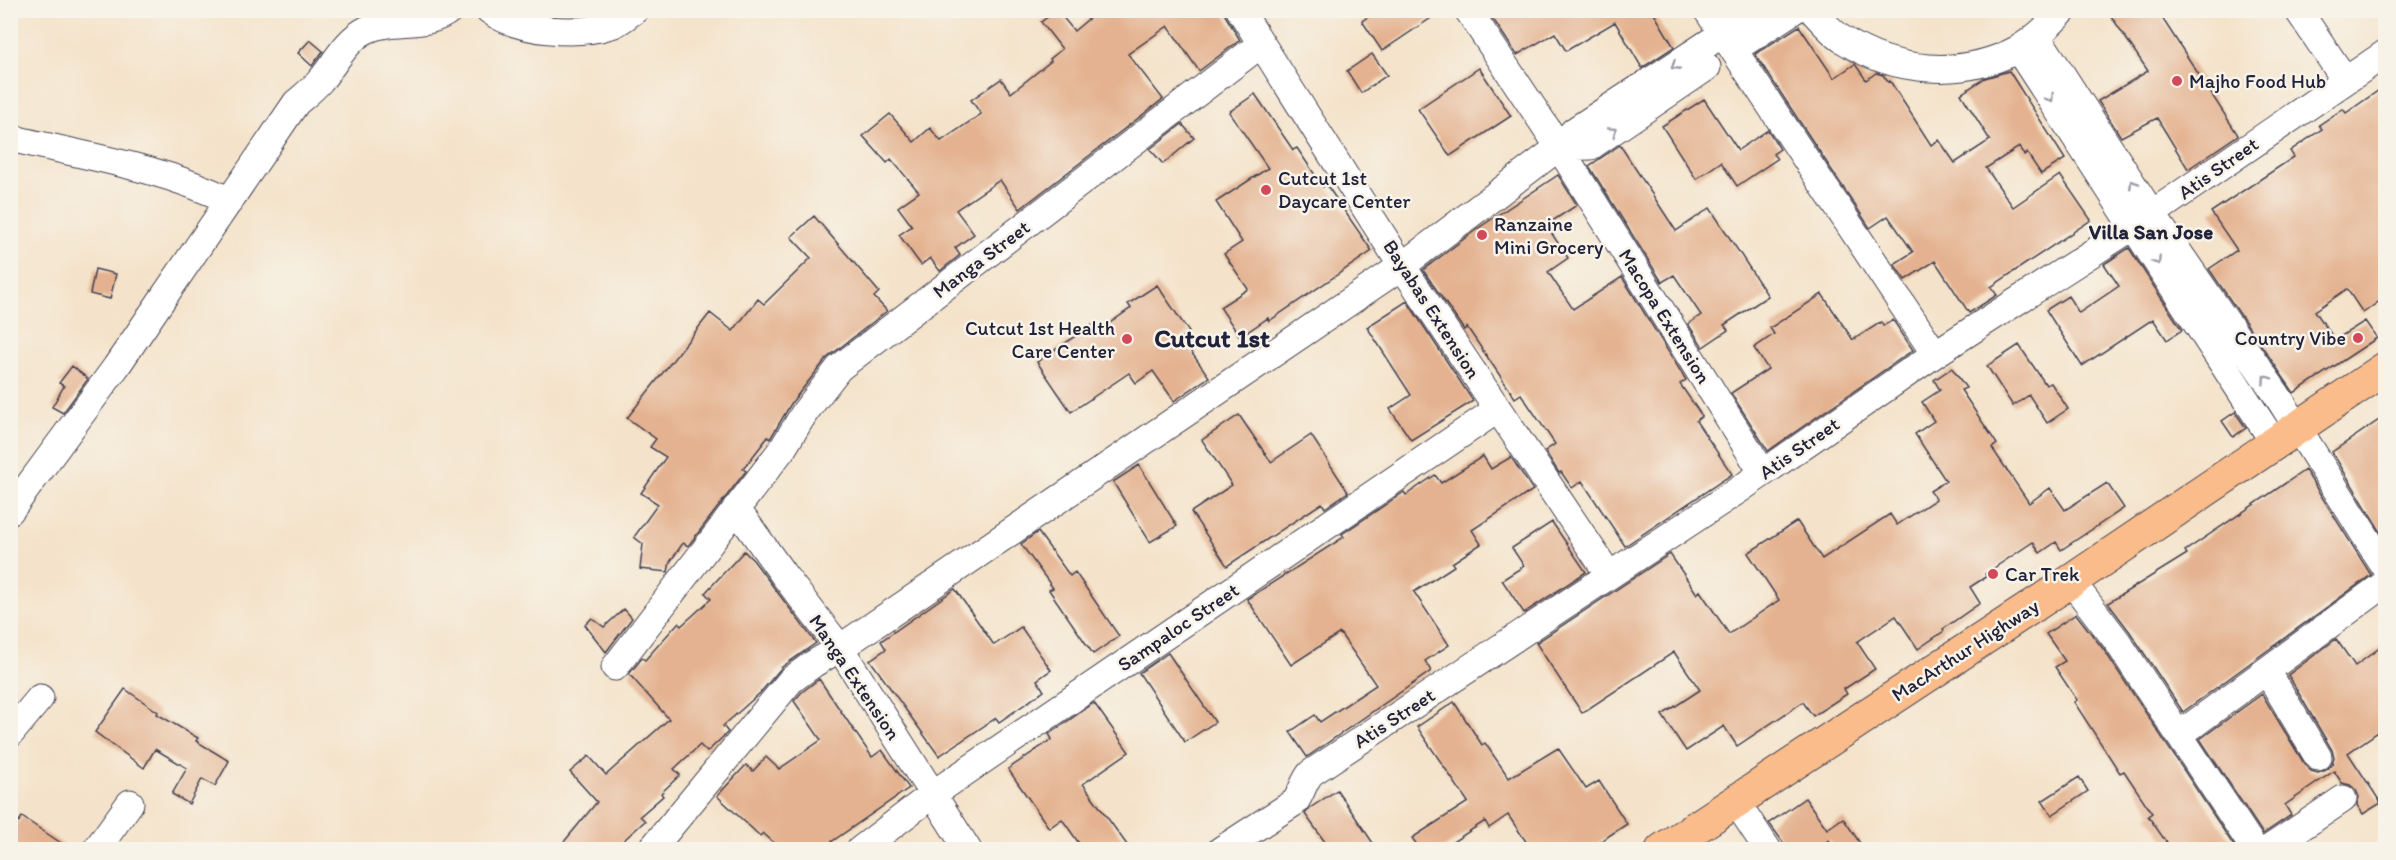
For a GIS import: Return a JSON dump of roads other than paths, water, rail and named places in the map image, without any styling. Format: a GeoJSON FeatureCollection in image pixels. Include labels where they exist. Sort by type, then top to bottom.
{"type":"FeatureCollection","features":[{"type":"Feature","properties":{"kind":"highway","name":"MacArthur Highway"},"geometry":{"type":"LineString","coordinates":[[1662,849],[2071,581],[2385,368]]}},
{"type":"Feature","properties":{"kind":"street"},"geometry":{"type":"LineString","coordinates":[[10,511],[116,367],[296,103],[319,82],[355,37],[385,24],[418,23],[443,16],[450,10]]}},
{"type":"Feature","properties":{"kind":"street"},"geometry":{"type":"LineString","coordinates":[[489,10],[535,29],[555,31],[613,25],[635,10]]}},
{"type":"Feature","properties":{"kind":"street","name":"Bayabas Extension"},"geometry":{"type":"LineString","coordinates":[[1240,10],[1402,266],[1609,575]]}},
{"type":"Feature","properties":{"kind":"street","name":"Macopa Extension"},"geometry":{"type":"LineString","coordinates":[[1467,10],[1559,147],[1763,472]]}},
{"type":"Feature","properties":{"kind":"street"},"geometry":{"type":"LineString","coordinates":[[1707,10],[1935,354]]}},
{"type":"Feature","properties":{"kind":"street"},"geometry":{"type":"LineString","coordinates":[[651,849],[791,680],[813,663],[840,648],[1402,266],[1559,147],[1591,146],[1727,42],[1759,10]]}},
{"type":"Feature","properties":{"kind":"street"},"geometry":{"type":"LineString","coordinates":[[1727,42],[1794,10]]}},
{"type":"Feature","properties":{"kind":"street"},"geometry":{"type":"LineString","coordinates":[[1812,10],[1841,39],[1885,62],[1934,70],[1984,63],[2028,43],[2064,10]]}},
{"type":"Feature","properties":{"kind":"street"},"geometry":{"type":"LineString","coordinates":[[2298,10],[2345,80]]}},
{"type":"Feature","properties":{"kind":"street"},"geometry":{"type":"LineString","coordinates":[[2028,43],[2286,437],[2385,569]]}},
{"type":"Feature","properties":{"kind":"street","name":"Manga Street"},"geometry":{"type":"LineString","coordinates":[[615,667],[783,448],[805,412],[839,368],[1261,44]]}},
{"type":"Feature","properties":{"kind":"street","name":"Atis Street"},"geometry":{"type":"LineString","coordinates":[[1221,849],[1295,802],[1301,794],[1305,780],[1311,773],[1763,472],[1935,354],[2143,220],[2385,53]]}},
{"type":"Feature","properties":{"kind":"street"},"geometry":{"type":"LineString","coordinates":[[10,138],[155,172],[205,189],[230,201]]}},
{"type":"Feature","properties":{"kind":"street","name":"Sampaloc Street"},"geometry":{"type":"LineString","coordinates":[[860,849],[933,794],[1498,409]]}},
{"type":"Feature","properties":{"kind":"street","name":"Manga Extension"},"geometry":{"type":"LineString","coordinates":[[736,508],[840,648],[968,849]]}},
{"type":"Feature","properties":{"kind":"street"},"geometry":{"type":"LineString","coordinates":[[2071,581],[2117,641],[2255,849]]}},
{"type":"Feature","properties":{"kind":"street"},"geometry":{"type":"LineString","coordinates":[[2179,735],[2385,584]]}},
{"type":"Feature","properties":{"kind":"street"},"geometry":{"type":"LineString","coordinates":[[2266,671],[2318,757]]}},
{"type":"Feature","properties":{"kind":"street"},"geometry":{"type":"LineString","coordinates":[[10,734],[40,698]]}},
{"type":"Feature","properties":{"kind":"street"},"geometry":{"type":"LineString","coordinates":[[2267,849],[2343,799]]}},
{"type":"Feature","properties":{"kind":"street"},"geometry":{"type":"LineString","coordinates":[[1735,800],[1768,849]]}},
{"type":"Feature","properties":{"kind":"street"},"geometry":{"type":"LineString","coordinates":[[96,849],[130,803]]}},
{"type":"Feature","properties":{"kind":"place","name":"Majho Food Hub"},"geometry":{"type":"Point","coordinates":[2177,81]}},
{"type":"Feature","properties":{"kind":"place","name":"Cutcut 1st Daycare Center"},"geometry":{"type":"Point","coordinates":[1266,190]}},
{"type":"Feature","properties":{"kind":"place","name":"Ranzaine Mini Grocery"},"geometry":{"type":"Point","coordinates":[1482,235]}},
{"type":"Feature","properties":{"kind":"place","name":"Country Vibe"},"geometry":{"type":"Point","coordinates":[2358,338]}},
{"type":"Feature","properties":{"kind":"place","name":"Cutcut 1st Health Care Center"},"geometry":{"type":"Point","coordinates":[1127,339]}},
{"type":"Feature","properties":{"kind":"place","name":"Car Trek"},"geometry":{"type":"Point","coordinates":[1993,574]}},
{"type":"Feature","properties":{"kind":"district","name":"Villa San Jose"},"geometry":{"type":"Point","coordinates":[2151,231]}},
{"type":"Feature","properties":{"kind":"district","name":"Cutcut 1st"},"geometry":{"type":"Point","coordinates":[1212,338]}}]}
